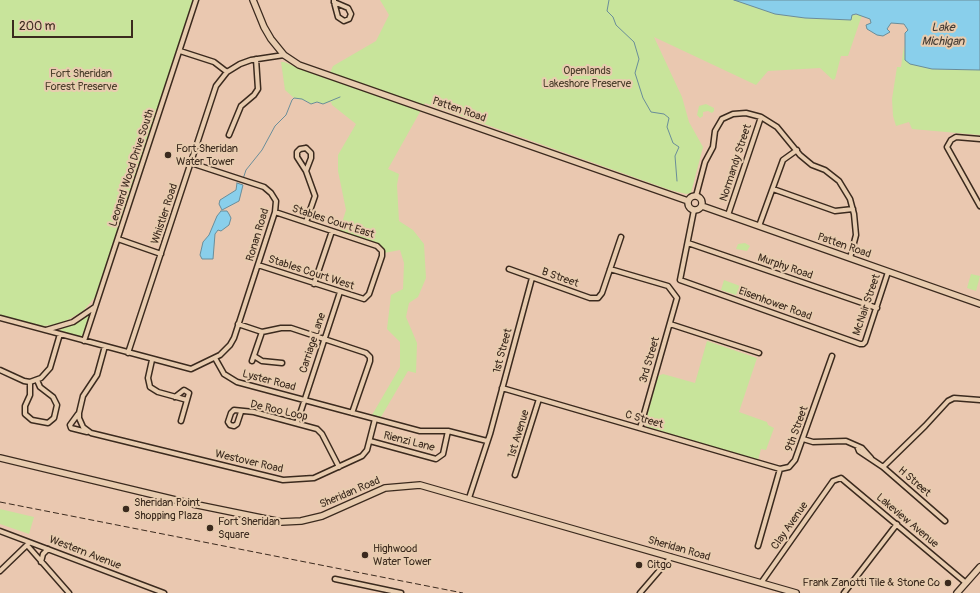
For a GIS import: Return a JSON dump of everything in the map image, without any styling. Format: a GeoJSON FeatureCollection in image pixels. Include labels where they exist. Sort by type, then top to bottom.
{"type":"FeatureCollection","features":[{"type":"Feature","properties":{"kind":"main road","name":"Patten Road"},"geometry":{"type":"LineString","coordinates":[[253,0],[264,27],[284,55],[299,65],[688,201]]}},
{"type":"Feature","properties":{"kind":"main road"},"geometry":{"type":"LineString","coordinates":[[696,196],[701,200],[702,206],[698,210],[694,210],[688,206],[688,201],[691,197],[696,196]]}},
{"type":"Feature","properties":{"kind":"main road","name":"Patten Road"},"geometry":{"type":"LineString","coordinates":[[702,206],[980,304]]}},
{"type":"Feature","properties":{"kind":"main road","name":"Sheridan Road"},"geometry":{"type":"LineString","coordinates":[[0,458],[188,503],[281,522],[301,521],[322,516],[380,490],[397,486],[420,485],[796,593]]}},
{"type":"Feature","properties":{"kind":"main road"},"geometry":{"type":"LineString","coordinates":[[957,593],[980,567]]}},
{"type":"Feature","properties":{"kind":"street","name":"Leonard Wood Drive South"},"geometry":{"type":"LineString","coordinates":[[84,341],[196,0]]}},
{"type":"Feature","properties":{"kind":"street"},"geometry":{"type":"LineString","coordinates":[[334,1],[348,8],[351,14],[349,19],[344,21],[338,17],[334,1]]}},
{"type":"Feature","properties":{"kind":"street"},"geometry":{"type":"LineString","coordinates":[[180,51],[214,62],[227,72]]}},
{"type":"Feature","properties":{"kind":"street","name":"Whistler Road"},"geometry":{"type":"LineString","coordinates":[[128,353],[216,86],[227,72],[240,64],[256,59],[284,55]]}},
{"type":"Feature","properties":{"kind":"street"},"geometry":{"type":"LineString","coordinates":[[229,135],[241,106],[254,95],[258,89],[256,59]]}},
{"type":"Feature","properties":{"kind":"street"},"geometry":{"type":"LineString","coordinates":[[696,196],[705,162],[714,147],[715,131],[722,119],[733,114],[746,113],[761,116],[777,127],[812,165],[825,170],[839,181],[850,199],[853,209],[856,235],[850,258]]}},
{"type":"Feature","properties":{"kind":"street","name":"Normandy Street"},"geometry":{"type":"LineString","coordinates":[[728,215],[761,116]]}},
{"type":"Feature","properties":{"kind":"street"},"geometry":{"type":"LineString","coordinates":[[980,139],[959,136],[951,140],[948,144],[948,149],[980,206]]}},
{"type":"Feature","properties":{"kind":"street"},"geometry":{"type":"LineString","coordinates":[[306,171],[311,152],[304,148],[297,152],[297,157],[306,171],[315,196],[306,222]]}},
{"type":"Feature","properties":{"kind":"street"},"geometry":{"type":"LineString","coordinates":[[759,226],[783,160],[797,150]]}},
{"type":"Feature","properties":{"kind":"street","name":"Ronan Road"},"geometry":{"type":"LineString","coordinates":[[191,163],[253,183],[264,188],[273,195],[276,201],[275,212],[258,266],[230,345],[215,358]]}},
{"type":"Feature","properties":{"kind":"street"},"geometry":{"type":"LineString","coordinates":[[772,189],[835,211],[853,209]]}},
{"type":"Feature","properties":{"kind":"street"},"geometry":{"type":"LineString","coordinates":[[688,243],[694,210]]}},
{"type":"Feature","properties":{"kind":"street","name":"Stables Court East"},"geometry":{"type":"LineString","coordinates":[[275,212],[380,248],[382,256],[376,276],[366,299],[358,298]]}},
{"type":"Feature","properties":{"kind":"street"},"geometry":{"type":"LineString","coordinates":[[314,284],[332,231]]}},
{"type":"Feature","properties":{"kind":"street"},"geometry":{"type":"LineString","coordinates":[[610,269],[621,237]]}},
{"type":"Feature","properties":{"kind":"street"},"geometry":{"type":"LineString","coordinates":[[118,239],[161,254]]}},
{"type":"Feature","properties":{"kind":"street","name":"Eisenhower Road"},"geometry":{"type":"LineString","coordinates":[[688,243],[680,280],[863,344]]}},
{"type":"Feature","properties":{"kind":"street","name":"Murphy Road"},"geometry":{"type":"LineString","coordinates":[[688,243],[877,308]]}},
{"type":"Feature","properties":{"kind":"street","name":"Stables Court West"},"geometry":{"type":"LineString","coordinates":[[258,266],[358,298]]}},
{"type":"Feature","properties":{"kind":"street","name":"B Street"},"geometry":{"type":"LineString","coordinates":[[509,269],[595,299],[602,293],[610,269]]}},
{"type":"Feature","properties":{"kind":"street","name":"3rd Street"},"geometry":{"type":"LineString","coordinates":[[610,269],[668,286],[677,298],[640,428]]}},
{"type":"Feature","properties":{"kind":"street","name":"McNair Street"},"geometry":{"type":"LineString","coordinates":[[863,344],[877,308],[888,272]]}},
{"type":"Feature","properties":{"kind":"street","name":"1st Street"},"geometry":{"type":"LineString","coordinates":[[469,498],[491,428],[532,278]]}},
{"type":"Feature","properties":{"kind":"street","name":"Carriage Lane"},"geometry":{"type":"LineString","coordinates":[[297,423],[340,292]]}},
{"type":"Feature","properties":{"kind":"street"},"geometry":{"type":"LineString","coordinates":[[43,330],[73,322],[95,306]]}},
{"type":"Feature","properties":{"kind":"street"},"geometry":{"type":"LineString","coordinates":[[0,318],[152,360],[191,368],[215,358]]}},
{"type":"Feature","properties":{"kind":"street"},"geometry":{"type":"LineString","coordinates":[[238,324],[262,332],[286,327],[361,351],[368,355],[370,361],[352,413]]}},
{"type":"Feature","properties":{"kind":"street"},"geometry":{"type":"LineString","coordinates":[[670,324],[759,353]]}},
{"type":"Feature","properties":{"kind":"street"},"geometry":{"type":"LineString","coordinates":[[262,332],[253,358],[262,361],[282,363]]}},
{"type":"Feature","properties":{"kind":"street"},"geometry":{"type":"LineString","coordinates":[[0,370],[19,380],[30,382],[37,380],[45,375],[50,368],[60,334]]}},
{"type":"Feature","properties":{"kind":"street","name":"Westover Road"},"geometry":{"type":"LineString","coordinates":[[105,346],[98,375],[83,396],[79,413],[70,425],[71,428],[283,480],[314,478],[362,456],[368,450],[375,419]]}},
{"type":"Feature","properties":{"kind":"street","name":"9th Street"},"geometry":{"type":"LineString","coordinates":[[780,469],[792,464],[804,439],[832,356]]}},
{"type":"Feature","properties":{"kind":"street","name":"Lyster Road"},"geometry":{"type":"LineString","coordinates":[[215,358],[224,374],[232,380],[420,431],[448,431],[487,441]]}},
{"type":"Feature","properties":{"kind":"street"},"geometry":{"type":"LineString","coordinates":[[152,360],[148,378],[150,387],[154,391],[187,400]]}},
{"type":"Feature","properties":{"kind":"street"},"geometry":{"type":"LineString","coordinates":[[30,382],[30,395],[25,406],[25,414],[32,420],[48,423],[54,418],[57,405],[53,397],[43,390],[37,380]]}},
{"type":"Feature","properties":{"kind":"street","name":"C Street"},"geometry":{"type":"LineString","coordinates":[[502,388],[780,469]]}},
{"type":"Feature","properties":{"kind":"street"},"geometry":{"type":"LineString","coordinates":[[175,396],[184,390],[189,393],[181,421]]}},
{"type":"Feature","properties":{"kind":"street","name":"1st Avenue"},"geometry":{"type":"LineString","coordinates":[[515,475],[539,398]]}},
{"type":"Feature","properties":{"kind":"street"},"geometry":{"type":"LineString","coordinates":[[883,467],[948,401],[954,398],[980,400]]}},
{"type":"Feature","properties":{"kind":"street","name":"De Roo Loop"},"geometry":{"type":"LineString","coordinates":[[241,412],[254,412],[314,428],[322,434],[338,467]]}},
{"type":"Feature","properties":{"kind":"street"},"geometry":{"type":"LineString","coordinates":[[79,413],[78,418],[83,428],[91,433]]}},
{"type":"Feature","properties":{"kind":"street","name":"Rienzi Lane"},"geometry":{"type":"LineString","coordinates":[[370,441],[436,459],[443,454],[448,431]]}},
{"type":"Feature","properties":{"kind":"street","name":"H Street"},"geometry":{"type":"LineString","coordinates":[[804,439],[813,442],[846,441],[857,446],[859,451],[883,467],[945,521]]}},
{"type":"Feature","properties":{"kind":"street"},"geometry":{"type":"LineString","coordinates":[[758,546],[780,469]]}},
{"type":"Feature","properties":{"kind":"street","name":"Lakeview Avenue"},"geometry":{"type":"LineString","coordinates":[[834,480],[841,478],[966,583]]}},
{"type":"Feature","properties":{"kind":"street","name":"Clay Avenue"},"geometry":{"type":"LineString","coordinates":[[761,583],[834,480]]}},
{"type":"Feature","properties":{"kind":"street"},"geometry":{"type":"LineString","coordinates":[[844,593],[897,524]]}},
{"type":"Feature","properties":{"kind":"street","name":"Western Avenue"},"geometry":{"type":"LineString","coordinates":[[0,531],[28,544],[48,549],[164,593]]}},
{"type":"Feature","properties":{"kind":"street"},"geometry":{"type":"LineString","coordinates":[[0,571],[28,544],[41,562],[69,593]]}},
{"type":"Feature","properties":{"kind":"street"},"geometry":{"type":"LineString","coordinates":[[41,562],[43,554],[48,549]]}},
{"type":"Feature","properties":{"kind":"street"},"geometry":{"type":"LineString","coordinates":[[640,593],[671,557]]}},
{"type":"Feature","properties":{"kind":"street"},"geometry":{"type":"LineString","coordinates":[[335,579],[401,593]]}},
{"type":"Feature","properties":{"kind":"green space","name":"Fort Sheridan Forest Preserve"},"geometry":{"type":"Polygon","coordinates":[[[0,0],[193,0],[95,297],[83,311],[64,322],[53,325],[42,326],[0,315],[0,0]]]}},
{"type":"Feature","properties":{"kind":"green space","name":"Openlands Lakeshore Preserve"},"geometry":{"type":"Polygon","coordinates":[[[380,0],[734,0],[775,14],[805,18],[851,20],[852,15],[862,15],[848,56],[841,56],[835,79],[833,80],[820,68],[768,71],[756,85],[654,37],[682,97],[689,122],[703,147],[691,193],[686,194],[670,190],[425,103],[388,169],[399,174],[397,185],[399,221],[413,230],[424,244],[426,278],[418,297],[409,303],[406,317],[417,343],[416,373],[408,371],[381,417],[372,415],[400,367],[400,342],[387,329],[391,295],[403,289],[404,263],[400,250],[384,253],[379,245],[339,232],[346,210],[338,171],[338,155],[356,124],[332,105],[331,102],[323,104],[317,102],[311,104],[307,101],[294,98],[285,90],[281,62],[327,79],[333,66],[376,41],[389,15],[380,0]]]}},
{"type":"Feature","properties":{"kind":"green space"},"geometry":{"type":"Polygon","coordinates":[[[904,45],[905,60],[932,69],[980,70],[980,135],[912,129],[909,122],[896,126],[893,116],[892,99],[897,67],[901,67],[904,45]]]}},
{"type":"Feature","properties":{"kind":"green space"},"geometry":{"type":"Polygon","coordinates":[[[706,104],[714,108],[714,111],[712,113],[708,111],[703,112],[703,116],[700,118],[697,115],[699,106],[706,104]]]}},
{"type":"Feature","properties":{"kind":"green space"},"geometry":{"type":"Polygon","coordinates":[[[745,243],[750,246],[747,251],[736,249],[738,244],[745,243]]]}},
{"type":"Feature","properties":{"kind":"green space"},"geometry":{"type":"Polygon","coordinates":[[[971,274],[980,276],[976,291],[967,288],[971,274]]]}},
{"type":"Feature","properties":{"kind":"green space"},"geometry":{"type":"Polygon","coordinates":[[[724,280],[740,286],[736,295],[721,290],[724,280]]]}},
{"type":"Feature","properties":{"kind":"green space"},"geometry":{"type":"Polygon","coordinates":[[[88,314],[89,315],[82,336],[78,337],[60,331],[61,329],[73,324],[88,314]]]}},
{"type":"Feature","properties":{"kind":"green space"},"geometry":{"type":"Polygon","coordinates":[[[707,341],[757,358],[739,412],[767,422],[768,425],[774,428],[766,450],[761,449],[758,460],[648,427],[645,424],[658,376],[663,374],[695,383],[707,341]]]}},
{"type":"Feature","properties":{"kind":"green space"},"geometry":{"type":"Polygon","coordinates":[[[0,509],[34,517],[29,534],[0,524],[0,509]]]}},
{"type":"Feature","properties":{"kind":"water","name":"Lake Michigan"},"geometry":{"type":"Polygon","coordinates":[[[734,0],[980,0],[980,70],[932,69],[910,64],[905,60],[905,33],[908,30],[904,24],[891,23],[887,29],[890,32],[883,36],[877,35],[867,29],[866,25],[871,23],[870,19],[856,14],[852,15],[851,20],[805,18],[775,14],[734,0]]]}},
{"type":"Feature","properties":{"kind":"water"},"geometry":{"type":"Polygon","coordinates":[[[237,183],[243,185],[239,201],[222,210],[219,204],[220,200],[236,190],[237,183]]]}},
{"type":"Feature","properties":{"kind":"water"},"geometry":{"type":"Polygon","coordinates":[[[221,211],[227,211],[229,214],[231,218],[229,225],[221,231],[218,230],[215,234],[213,259],[202,259],[200,255],[203,242],[209,235],[217,216],[221,211]]]}},
{"type":"Feature","properties":{"kind":"waterway"},"geometry":{"type":"LineString","coordinates":[[609,0],[607,11],[613,17],[616,25],[634,42],[639,59],[635,73],[643,98],[651,112],[664,114],[669,118],[667,127],[673,143],[679,147],[675,156],[677,181]]}},
{"type":"Feature","properties":{"kind":"waterway"},"geometry":{"type":"LineString","coordinates":[[243,179],[246,170],[262,150],[275,126],[286,115],[294,98],[302,99],[311,104],[317,102],[323,104],[340,97]]}},
{"type":"Feature","properties":{"kind":"railway"},"geometry":{"type":"LineString","coordinates":[[0,502],[463,593]]}},
{"type":"Feature","properties":{"kind":"place","name":"Fort Sheridan Water Tower"},"geometry":{"type":"Point","coordinates":[168,155]}},
{"type":"Feature","properties":{"kind":"place","name":"Sheridan Point Shopping Plaza"},"geometry":{"type":"Point","coordinates":[126,509]}},
{"type":"Feature","properties":{"kind":"place","name":"Fort Sheridan Square"},"geometry":{"type":"Point","coordinates":[210,528]}},
{"type":"Feature","properties":{"kind":"place","name":"Highwood Water Tower"},"geometry":{"type":"Point","coordinates":[365,555]}},
{"type":"Feature","properties":{"kind":"place","name":"Citgo"},"geometry":{"type":"Point","coordinates":[639,565]}},
{"type":"Feature","properties":{"kind":"place","name":"Frank Zanotti Tile & Stone Co"},"geometry":{"type":"Point","coordinates":[948,583]}}]}
